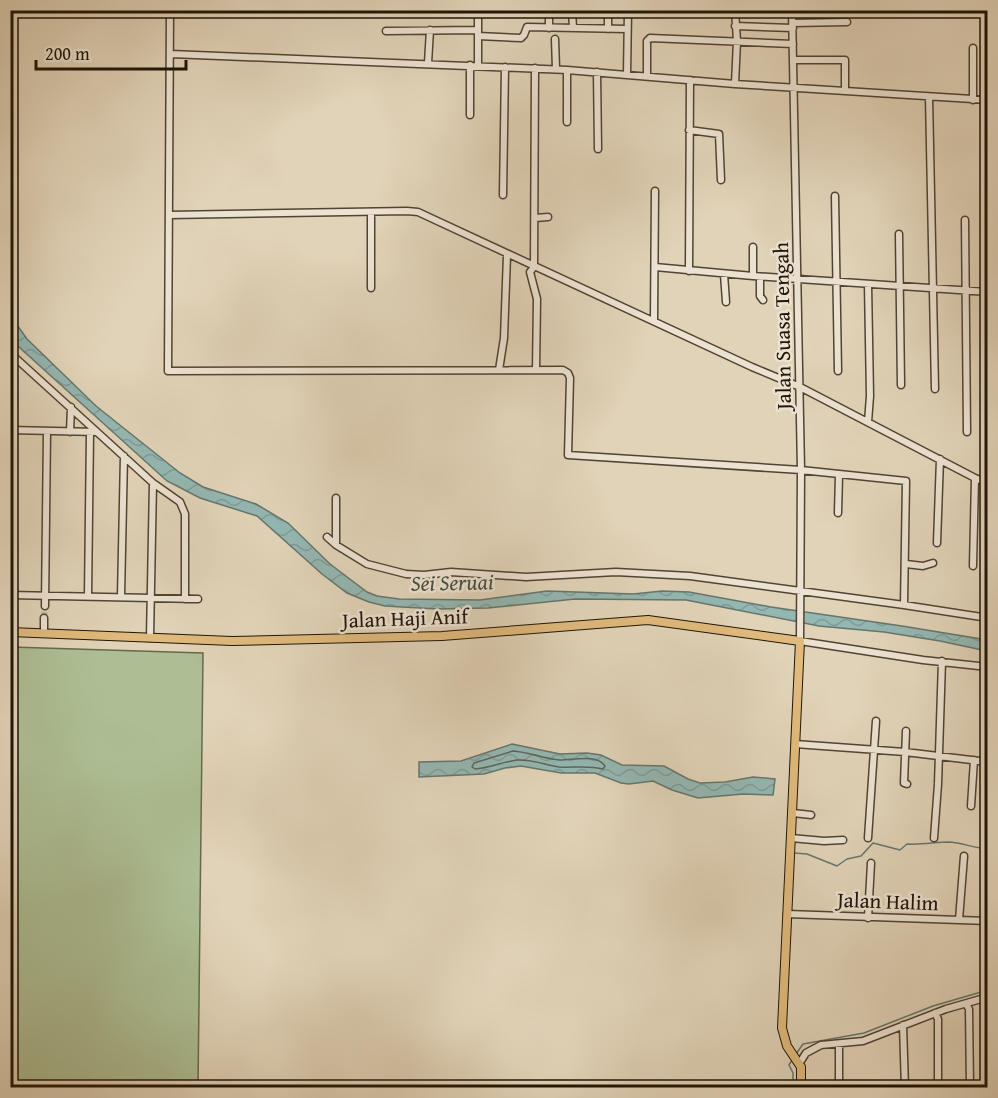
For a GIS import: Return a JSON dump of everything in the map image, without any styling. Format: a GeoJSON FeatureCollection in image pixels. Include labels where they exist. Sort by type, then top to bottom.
{"type":"FeatureCollection","features":[{"type":"Feature","properties":{"kind":"main road","name":"Jalan Haji Anif"},"geometry":{"type":"LineString","coordinates":[[10,632],[232,641],[407,638],[648,620],[800,640]]}},
{"type":"Feature","properties":{"kind":"main road"},"geometry":{"type":"LineString","coordinates":[[800,640],[782,1028],[784,1038],[798,1062],[801,1088]]}},
{"type":"Feature","properties":{"kind":"street"},"geometry":{"type":"LineString","coordinates":[[170,10],[168,371],[563,370],[570,378],[568,455],[801,470],[906,481],[904,605]]}},
{"type":"Feature","properties":{"kind":"street"},"geometry":{"type":"LineString","coordinates":[[478,10],[478,65]]}},
{"type":"Feature","properties":{"kind":"street"},"geometry":{"type":"LineString","coordinates":[[549,10],[549,28]]}},
{"type":"Feature","properties":{"kind":"street"},"geometry":{"type":"LineString","coordinates":[[573,10],[573,28]]}},
{"type":"Feature","properties":{"kind":"street"},"geometry":{"type":"LineString","coordinates":[[608,10],[608,28]]}},
{"type":"Feature","properties":{"kind":"street"},"geometry":{"type":"LineString","coordinates":[[627,75],[628,10]]}},
{"type":"Feature","properties":{"kind":"street"},"geometry":{"type":"LineString","coordinates":[[735,10],[737,41],[735,84]]}},
{"type":"Feature","properties":{"kind":"street","name":"Jalan Suasa Tengah"},"geometry":{"type":"LineString","coordinates":[[792,10],[800,387],[800,640]]}},
{"type":"Feature","properties":{"kind":"street"},"geometry":{"type":"LineString","coordinates":[[735,26],[847,22]]}},
{"type":"Feature","properties":{"kind":"street"},"geometry":{"type":"LineString","coordinates":[[386,31],[430,30],[520,38],[527,27],[627,29]]}},
{"type":"Feature","properties":{"kind":"street"},"geometry":{"type":"LineString","coordinates":[[428,63],[430,30]]}},
{"type":"Feature","properties":{"kind":"street"},"geometry":{"type":"LineString","coordinates":[[647,76],[647,41],[650,38],[793,44]]}},
{"type":"Feature","properties":{"kind":"street"},"geometry":{"type":"LineString","coordinates":[[555,39],[556,69]]}},
{"type":"Feature","properties":{"kind":"street"},"geometry":{"type":"LineString","coordinates":[[973,48],[973,100]]}},
{"type":"Feature","properties":{"kind":"street"},"geometry":{"type":"LineString","coordinates":[[171,54],[556,69],[735,84],[845,89],[987,100]]}},
{"type":"Feature","properties":{"kind":"street"},"geometry":{"type":"LineString","coordinates":[[793,60],[844,59],[845,89]]}},
{"type":"Feature","properties":{"kind":"street"},"geometry":{"type":"LineString","coordinates":[[470,65],[470,115]]}},
{"type":"Feature","properties":{"kind":"street"},"geometry":{"type":"LineString","coordinates":[[502,195],[505,67]]}},
{"type":"Feature","properties":{"kind":"street"},"geometry":{"type":"LineString","coordinates":[[535,68],[534,267],[530,272],[537,299],[536,370]]}},
{"type":"Feature","properties":{"kind":"street"},"geometry":{"type":"LineString","coordinates":[[567,70],[567,122]]}},
{"type":"Feature","properties":{"kind":"street"},"geometry":{"type":"LineString","coordinates":[[597,72],[598,149]]}},
{"type":"Feature","properties":{"kind":"street"},"geometry":{"type":"LineString","coordinates":[[689,271],[690,80]]}},
{"type":"Feature","properties":{"kind":"street"},"geometry":{"type":"LineString","coordinates":[[929,97],[935,389]]}},
{"type":"Feature","properties":{"kind":"street"},"geometry":{"type":"LineString","coordinates":[[689,130],[719,134],[721,180]]}},
{"type":"Feature","properties":{"kind":"street"},"geometry":{"type":"LineString","coordinates":[[654,321],[655,191]]}},
{"type":"Feature","properties":{"kind":"street"},"geometry":{"type":"LineString","coordinates":[[835,196],[838,371]]}},
{"type":"Feature","properties":{"kind":"street"},"geometry":{"type":"LineString","coordinates":[[371,212],[371,288]]}},
{"type":"Feature","properties":{"kind":"street"},"geometry":{"type":"LineString","coordinates":[[170,215],[418,213],[869,419],[987,483]]}},
{"type":"Feature","properties":{"kind":"street"},"geometry":{"type":"LineString","coordinates":[[535,218],[548,217]]}},
{"type":"Feature","properties":{"kind":"street"},"geometry":{"type":"LineString","coordinates":[[965,220],[967,432]]}},
{"type":"Feature","properties":{"kind":"street"},"geometry":{"type":"LineString","coordinates":[[899,234],[901,385]]}},
{"type":"Feature","properties":{"kind":"street"},"geometry":{"type":"LineString","coordinates":[[753,247],[760,296],[763,300]]}},
{"type":"Feature","properties":{"kind":"street"},"geometry":{"type":"LineString","coordinates":[[499,370],[504,338],[507,255]]}},
{"type":"Feature","properties":{"kind":"street"},"geometry":{"type":"LineString","coordinates":[[655,267],[757,277],[987,292]]}},
{"type":"Feature","properties":{"kind":"street"},"geometry":{"type":"LineString","coordinates":[[724,274],[726,302]]}},
{"type":"Feature","properties":{"kind":"street"},"geometry":{"type":"LineString","coordinates":[[868,284],[869,419]]}},
{"type":"Feature","properties":{"kind":"street"},"geometry":{"type":"LineString","coordinates":[[10,353],[71,406],[94,432],[153,483],[180,502],[184,508],[185,599]]}},
{"type":"Feature","properties":{"kind":"street"},"geometry":{"type":"LineString","coordinates":[[70,432],[71,406]]}},
{"type":"Feature","properties":{"kind":"street"},"geometry":{"type":"LineString","coordinates":[[10,430],[94,432]]}},
{"type":"Feature","properties":{"kind":"street"},"geometry":{"type":"LineString","coordinates":[[45,606],[47,431]]}},
{"type":"Feature","properties":{"kind":"street"},"geometry":{"type":"LineString","coordinates":[[88,596],[94,432]]}},
{"type":"Feature","properties":{"kind":"street"},"geometry":{"type":"LineString","coordinates":[[121,596],[124,456]]}},
{"type":"Feature","properties":{"kind":"street"},"geometry":{"type":"LineString","coordinates":[[937,543],[940,459]]}},
{"type":"Feature","properties":{"kind":"street"},"geometry":{"type":"LineString","coordinates":[[838,513],[839,475]]}},
{"type":"Feature","properties":{"kind":"street"},"geometry":{"type":"LineString","coordinates":[[973,566],[975,478]]}},
{"type":"Feature","properties":{"kind":"street"},"geometry":{"type":"LineString","coordinates":[[150,638],[153,483]]}},
{"type":"Feature","properties":{"kind":"street"},"geometry":{"type":"LineString","coordinates":[[336,498],[336,545]]}},
{"type":"Feature","properties":{"kind":"street"},"geometry":{"type":"LineString","coordinates":[[327,537],[367,564],[406,574],[451,572],[526,577],[616,572],[663,574],[718,579],[987,618]]}},
{"type":"Feature","properties":{"kind":"street"},"geometry":{"type":"LineString","coordinates":[[906,564],[923,566],[933,563]]}},
{"type":"Feature","properties":{"kind":"street"},"geometry":{"type":"LineString","coordinates":[[10,595],[198,599]]}},
{"type":"Feature","properties":{"kind":"street"},"geometry":{"type":"LineString","coordinates":[[44,618],[44,632]]}},
{"type":"Feature","properties":{"kind":"street"},"geometry":{"type":"LineString","coordinates":[[800,640],[922,660],[987,667]]}},
{"type":"Feature","properties":{"kind":"street"},"geometry":{"type":"LineString","coordinates":[[934,838],[942,661]]}},
{"type":"Feature","properties":{"kind":"street"},"geometry":{"type":"LineString","coordinates":[[868,838],[876,721]]}},
{"type":"Feature","properties":{"kind":"street"},"geometry":{"type":"LineString","coordinates":[[906,731],[904,783],[907,784]]}},
{"type":"Feature","properties":{"kind":"street"},"geometry":{"type":"LineString","coordinates":[[795,744],[905,752],[987,762]]}},
{"type":"Feature","properties":{"kind":"street"},"geometry":{"type":"LineString","coordinates":[[971,806],[974,760]]}},
{"type":"Feature","properties":{"kind":"street"},"geometry":{"type":"LineString","coordinates":[[793,813],[811,815]]}},
{"type":"Feature","properties":{"kind":"street"},"geometry":{"type":"LineString","coordinates":[[791,838],[843,840]]}},
{"type":"Feature","properties":{"kind":"street"},"geometry":{"type":"LineString","coordinates":[[959,920],[964,856]]}},
{"type":"Feature","properties":{"kind":"street"},"geometry":{"type":"LineString","coordinates":[[868,918],[871,863]]}},
{"type":"Feature","properties":{"kind":"street","name":"Jalan Halim"},"geometry":{"type":"LineString","coordinates":[[787,914],[987,921]]}},
{"type":"Feature","properties":{"kind":"street"},"geometry":{"type":"LineString","coordinates":[[798,1062],[806,1053],[821,1045],[869,1039],[935,1013],[986,999]]}},
{"type":"Feature","properties":{"kind":"street"},"geometry":{"type":"LineString","coordinates":[[966,1004],[969,1009],[970,1088]]}},
{"type":"Feature","properties":{"kind":"street"},"geometry":{"type":"LineString","coordinates":[[935,1013],[938,1019],[938,1088]]}},
{"type":"Feature","properties":{"kind":"street"},"geometry":{"type":"LineString","coordinates":[[903,1024],[905,1088]]}},
{"type":"Feature","properties":{"kind":"street"},"geometry":{"type":"LineString","coordinates":[[838,1044],[839,1088]]}},
{"type":"Feature","properties":{"kind":"street"},"geometry":{"type":"LineString","coordinates":[[987,1076],[987,1088]]}},
{"type":"Feature","properties":{"kind":"green space"},"geometry":{"type":"Polygon","coordinates":[[[11,647],[203,653],[198,1087],[11,1087],[11,647]]]}},
{"type":"Feature","properties":{"kind":"water"},"geometry":{"type":"Polygon","coordinates":[[[10,315],[27,339],[96,406],[180,473],[203,487],[256,504],[288,523],[330,564],[367,592],[377,596],[399,599],[480,600],[547,591],[633,594],[662,591],[689,592],[987,640],[987,651],[884,632],[819,626],[686,600],[575,599],[488,608],[437,609],[385,606],[369,602],[347,593],[322,574],[257,516],[200,498],[167,481],[19,347],[11,337],[10,315]]]}},
{"type":"Feature","properties":{"kind":"water"},"geometry":{"type":"Polygon","coordinates":[[[512,744],[560,754],[601,755],[622,765],[664,766],[700,783],[725,782],[753,777],[775,779],[773,795],[743,794],[698,798],[653,781],[629,784],[595,773],[561,773],[521,766],[484,774],[419,777],[419,762],[461,761],[512,744]]]}},
{"type":"Feature","properties":{"kind":"waterway"},"geometry":{"type":"LineString","coordinates":[[794,853],[807,854],[837,866],[847,859],[861,856],[873,843],[900,850],[907,844],[950,842],[988,849]]}},
{"type":"Feature","properties":{"kind":"waterway"},"geometry":{"type":"LineString","coordinates":[[796,1054],[803,1044],[864,1033],[933,1006],[988,990]]}},
{"type":"Feature","properties":{"kind":"waterway"},"geometry":{"type":"LineString","coordinates":[[792,1060],[789,1065],[793,1073],[793,1088]]}},
{"type":"Feature","properties":{"kind":"tunnel"},"geometry":{"type":"LineString","coordinates":[[44,618],[45,606]]}},
{"type":"Feature","properties":{"kind":"water label","name":"Sei Seruai"},"geometry":{"type":"Point","coordinates":[452,582]}}]}
